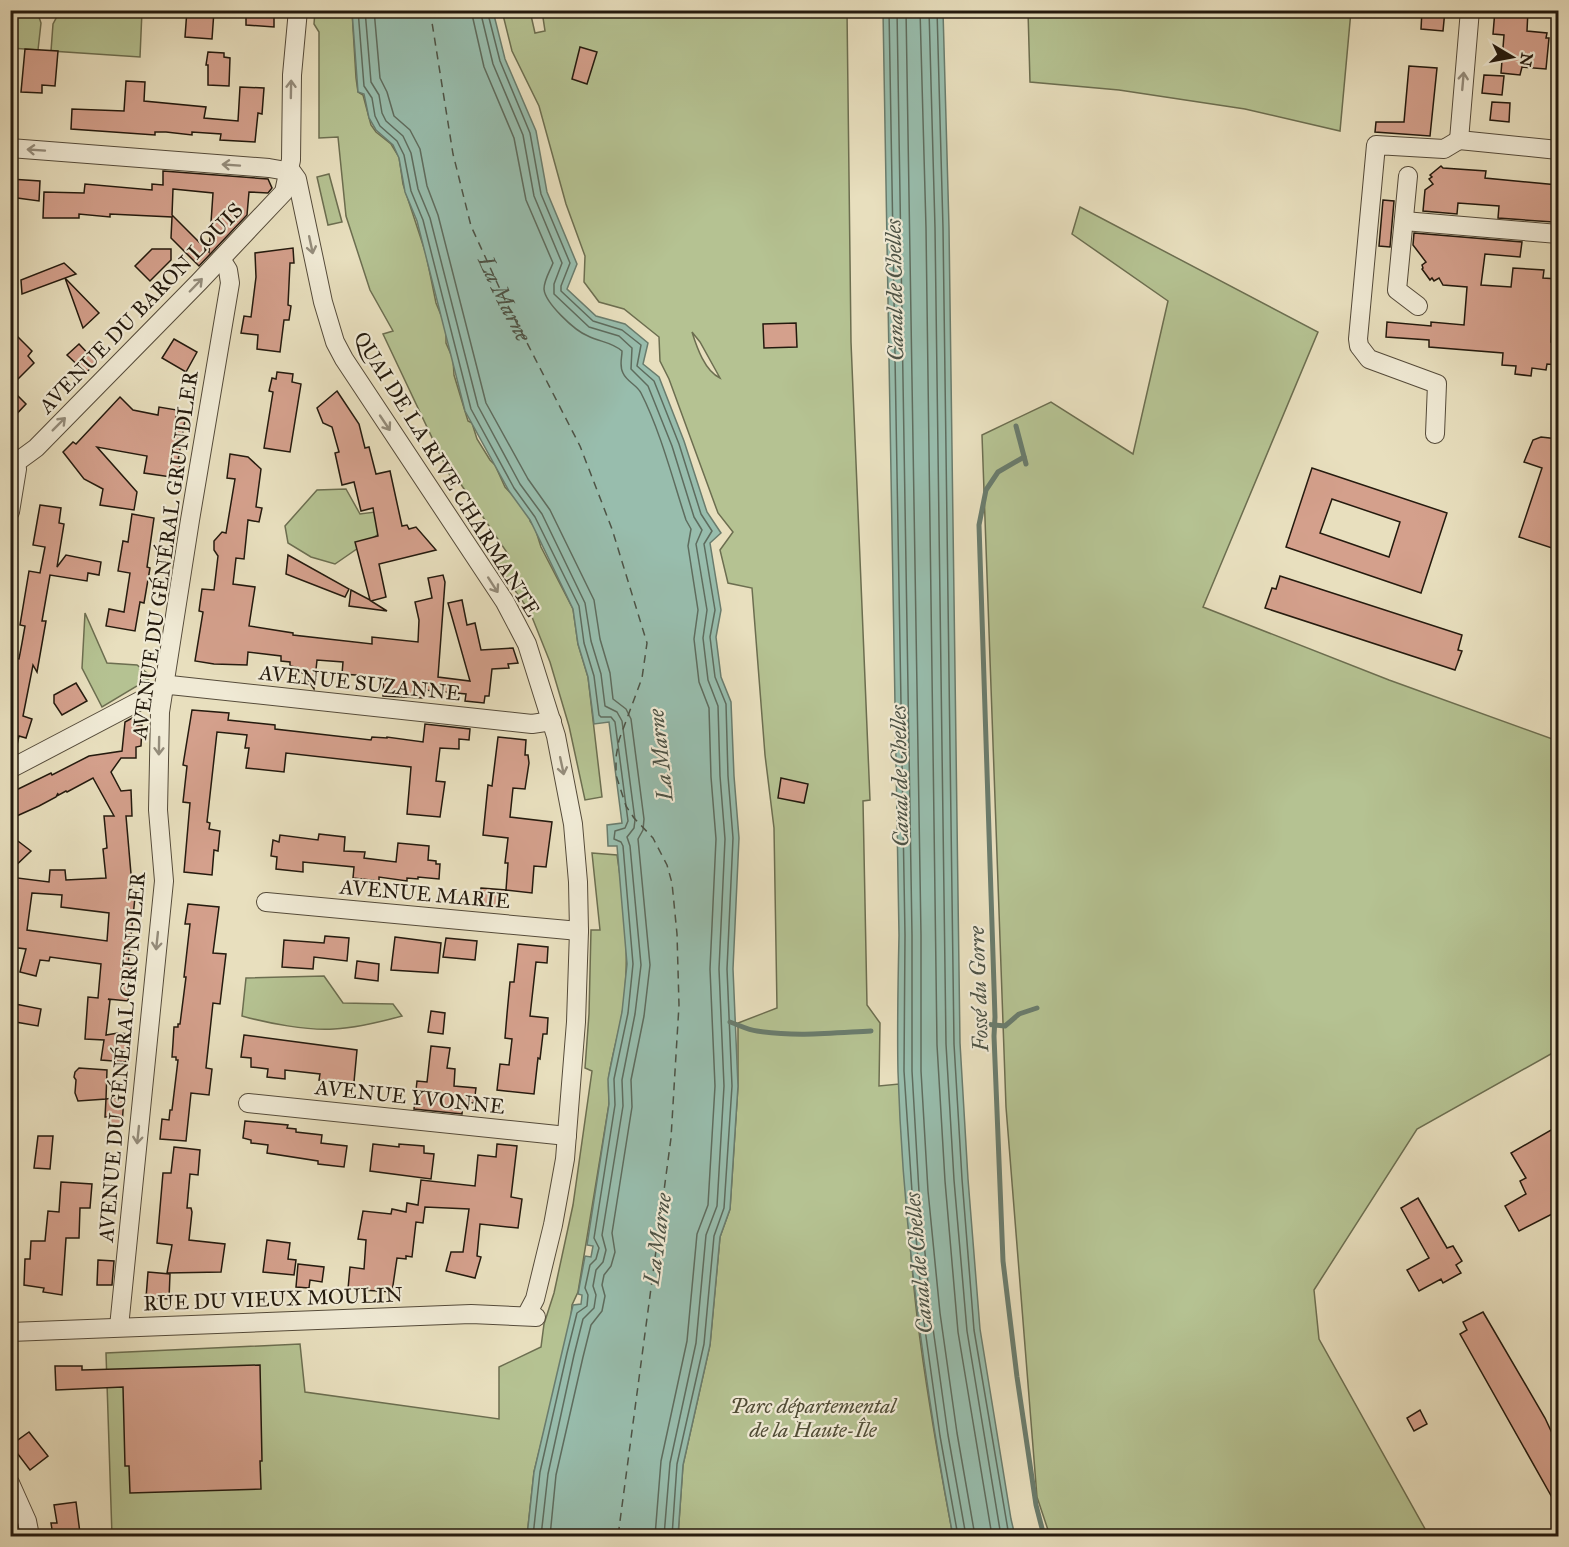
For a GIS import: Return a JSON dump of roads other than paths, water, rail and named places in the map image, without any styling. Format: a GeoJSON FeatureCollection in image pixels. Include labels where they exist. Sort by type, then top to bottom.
{"type":"FeatureCollection","features":[{"type":"Feature","properties":{"kind":"street","name":"QUAI DE LA RIVE CHARMANTE"},"geometry":{"type":"LineString","coordinates":[[298,10],[292,75],[289,171],[297,179],[328,322],[339,350],[359,383],[505,603],[527,644],[552,721],[566,783],[577,853],[579,931],[576,1022],[562,1177],[532,1316]]}},
{"type":"Feature","properties":{"kind":"street"},"geometry":{"type":"LineString","coordinates":[[1459,140],[1470,10]]}},
{"type":"Feature","properties":{"kind":"street"},"geometry":{"type":"LineString","coordinates":[[1435,434],[1437,384],[1369,359],[1359,346],[1376,145],[1444,149],[1459,140],[1558,150]]}},
{"type":"Feature","properties":{"kind":"street"},"geometry":{"type":"LineString","coordinates":[[10,148],[289,171]]}},
{"type":"Feature","properties":{"kind":"street","name":"AVENUE DU BARON LOUIS"},"geometry":{"type":"LineString","coordinates":[[12,462],[36,448],[221,259],[277,200],[286,188],[289,171]]}},
{"type":"Feature","properties":{"kind":"street"},"geometry":{"type":"LineString","coordinates":[[1408,176],[1397,290],[1418,306]]}},
{"type":"Feature","properties":{"kind":"street"},"geometry":{"type":"LineString","coordinates":[[277,200],[294,201],[304,210]]}},
{"type":"Feature","properties":{"kind":"street"},"geometry":{"type":"LineString","coordinates":[[1404,221],[1558,234]]}},
{"type":"Feature","properties":{"kind":"street","name":"AVENUE DU GÉNÉRAL GRUNDLER"},"geometry":{"type":"LineString","coordinates":[[118,1327],[164,881],[158,810],[159,732],[190,520],[230,283],[228,270],[221,259]]}},
{"type":"Feature","properties":{"kind":"street"},"geometry":{"type":"LineString","coordinates":[[10,512],[16,477],[12,462]]}},
{"type":"Feature","properties":{"kind":"street","name":"AVENUE SUZANNE"},"geometry":{"type":"LineString","coordinates":[[164,688],[170,686],[532,724],[552,721]]}},
{"type":"Feature","properties":{"kind":"street"},"geometry":{"type":"LineString","coordinates":[[10,769],[164,688]]}},
{"type":"Feature","properties":{"kind":"street","name":"AVENUE MARIE"},"geometry":{"type":"LineString","coordinates":[[266,902],[579,931]]}},
{"type":"Feature","properties":{"kind":"street","name":"AVENUE YVONNE"},"geometry":{"type":"LineString","coordinates":[[248,1103],[567,1136]]}},
{"type":"Feature","properties":{"kind":"street","name":"RUE DU VIEUX MOULIN"},"geometry":{"type":"LineString","coordinates":[[10,1332],[459,1314],[532,1316]]}},
{"type":"Feature","properties":{"kind":"street"},"geometry":{"type":"LineString","coordinates":[[10,1483],[27,1521],[30,1536]]}},
{"type":"Feature","properties":{"kind":"water","name":"La Marne"},"geometry":{"type":"Polygon","coordinates":[[[352,11],[493,11],[505,59],[536,131],[547,192],[577,264],[567,289],[596,316],[625,324],[648,343],[643,364],[659,377],[684,441],[707,512],[721,533],[710,543],[721,610],[716,637],[721,677],[731,702],[739,838],[733,969],[738,1086],[730,1209],[720,1237],[710,1345],[683,1465],[678,1536],[527,1536],[534,1472],[573,1305],[581,1304],[582,1295],[578,1294],[585,1256],[591,1257],[593,1246],[587,1245],[609,1104],[608,1079],[622,1012],[627,964],[617,846],[608,846],[607,825],[622,823],[609,722],[594,724],[588,677],[578,644],[573,609],[530,520],[509,491],[465,411],[417,221],[405,192],[399,158],[393,145],[376,130],[369,118],[364,94],[358,92],[352,11]]]}},
{"type":"Feature","properties":{"kind":"water","name":"Canal de Chelles"},"geometry":{"type":"Polygon","coordinates":[[[883,11],[943,11],[949,227],[960,1043],[980,1329],[1015,1536],[953,1536],[924,1363],[910,1247],[898,1072],[899,935],[883,11]]]}},
{"type":"Feature","properties":{"kind":"waterway"},"geometry":{"type":"LineString","coordinates":[[1016,426],[1026,464]]}},
{"type":"Feature","properties":{"kind":"waterway","name":"Fossé du Gorre"},"geometry":{"type":"LineString","coordinates":[[1024,457],[998,472],[986,490],[979,525],[1003,1261],[1036,1505],[1044,1536]]}},
{"type":"Feature","properties":{"kind":"waterway"},"geometry":{"type":"LineString","coordinates":[[984,1024],[1005,1026],[1019,1014],[1037,1008]]}},
{"type":"Feature","properties":{"kind":"waterway"},"geometry":{"type":"LineString","coordinates":[[730,1022],[754,1030],[786,1034],[871,1031]]}},
{"type":"Feature","properties":{"kind":"park label","name":"Parc départemental de la Haute-Île"},"geometry":{"type":"Point","coordinates":[813,1418]}}]}
